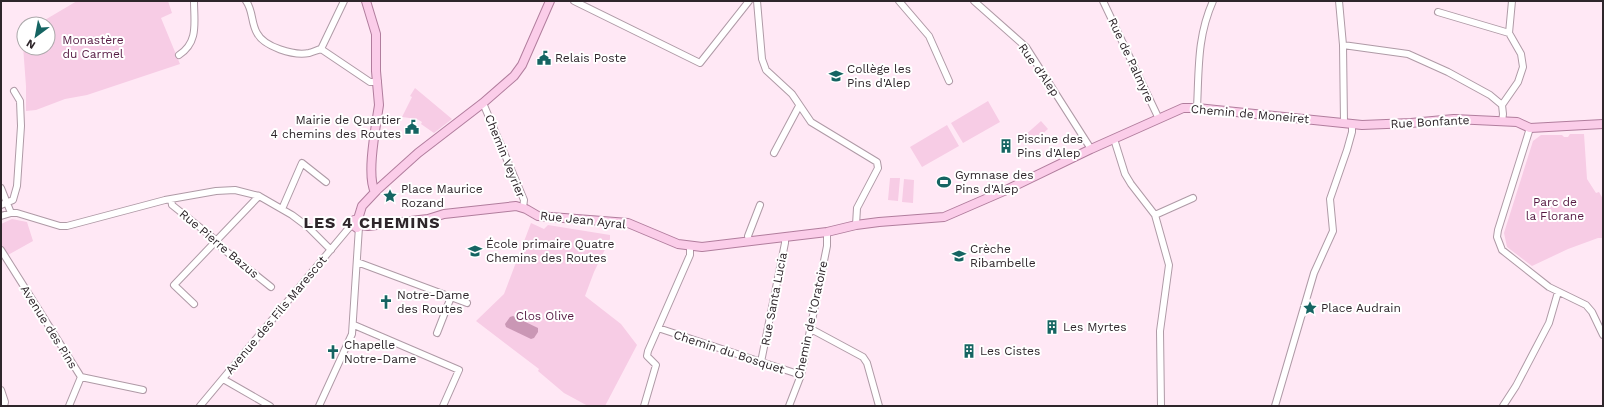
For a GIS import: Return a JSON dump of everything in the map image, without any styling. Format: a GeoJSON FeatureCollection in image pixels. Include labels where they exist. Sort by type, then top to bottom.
{"type":"FeatureCollection","features":[{"type":"Feature","properties":{"kind":"main road"},"geometry":{"type":"LineString","coordinates":[[366,1],[376,34],[376,72],[379,105],[371,170],[371,186],[375,192]]}},
{"type":"Feature","properties":{"kind":"main road"},"geometry":{"type":"LineString","coordinates":[[358,223],[362,206],[375,192],[418,153],[484,104],[514,76],[522,65],[550,1]]}},
{"type":"Feature","properties":{"kind":"main road","name":"Chemin de Moneiret"},"geometry":{"type":"LineString","coordinates":[[827,232],[856,225],[944,216],[984,199],[1002,188],[1025,178],[1042,173],[1091,149],[1183,108],[1196,108],[1348,124]]}},
{"type":"Feature","properties":{"kind":"main road","name":"Rue Bonfante"},"geometry":{"type":"LineString","coordinates":[[1348,124],[1411,123],[1454,119],[1517,122],[1530,128],[1603,124]]}},
{"type":"Feature","properties":{"kind":"main road","name":"Rue Jean Ayral"},"geometry":{"type":"LineString","coordinates":[[358,223],[368,226],[428,219],[444,214],[516,206],[538,216],[628,223],[678,244],[690,247],[712,246],[827,232]]}},
{"type":"Feature","properties":{"kind":"street"},"geometry":{"type":"LineString","coordinates":[[179,55],[185,51],[192,40],[194,1]]}},
{"type":"Feature","properties":{"kind":"street"},"geometry":{"type":"LineString","coordinates":[[246,1],[249,5],[256,32],[263,41],[282,51],[308,54],[321,49],[344,1]]}},
{"type":"Feature","properties":{"kind":"street"},"geometry":{"type":"LineString","coordinates":[[574,1],[700,63],[749,1]]}},
{"type":"Feature","properties":{"kind":"street"},"geometry":{"type":"LineString","coordinates":[[757,1],[762,59],[766,70],[792,94],[811,122],[877,162],[878,168],[857,208],[856,225]]}},
{"type":"Feature","properties":{"kind":"street"},"geometry":{"type":"LineString","coordinates":[[898,1],[929,36],[949,81]]}},
{"type":"Feature","properties":{"kind":"street","name":"Rue d'Alep"},"geometry":{"type":"LineString","coordinates":[[974,1],[1026,47],[1091,149]]}},
{"type":"Feature","properties":{"kind":"street","name":"Rue de Palmyre"},"geometry":{"type":"LineString","coordinates":[[1103,1],[1159,118]]}},
{"type":"Feature","properties":{"kind":"street"},"geometry":{"type":"LineString","coordinates":[[1196,108],[1202,32],[1213,1]]}},
{"type":"Feature","properties":{"kind":"street"},"geometry":{"type":"LineString","coordinates":[[1275,406],[1314,273],[1333,231],[1330,199],[1348,150],[1352,132],[1348,124],[1339,1]]}},
{"type":"Feature","properties":{"kind":"street"},"geometry":{"type":"LineString","coordinates":[[1502,122],[1502,105],[1518,82],[1523,67],[1521,54],[1509,33],[1512,1]]}},
{"type":"Feature","properties":{"kind":"street"},"geometry":{"type":"LineString","coordinates":[[1438,12],[1509,33]]}},
{"type":"Feature","properties":{"kind":"street"},"geometry":{"type":"LineString","coordinates":[[1343,45],[1408,54],[1448,72],[1490,95],[1502,105]]}},
{"type":"Feature","properties":{"kind":"street"},"geometry":{"type":"LineString","coordinates":[[321,49],[370,82],[378,82]]}},
{"type":"Feature","properties":{"kind":"street"},"geometry":{"type":"LineString","coordinates":[[3,203],[13,200],[17,186],[21,126],[20,101],[14,91]]}},
{"type":"Feature","properties":{"kind":"street","name":"Chemin Veyrier"},"geometry":{"type":"LineString","coordinates":[[484,104],[524,200],[523,208]]}},
{"type":"Feature","properties":{"kind":"street"},"geometry":{"type":"LineString","coordinates":[[774,153],[799,106]]}},
{"type":"Feature","properties":{"kind":"street"},"geometry":{"type":"LineString","coordinates":[[1530,128],[1498,230],[1498,237],[1502,250],[1545,284],[1586,305],[1592,312],[1603,334]]}},
{"type":"Feature","properties":{"kind":"street"},"geometry":{"type":"LineString","coordinates":[[1114,139],[1131,184],[1155,215],[1169,265],[1160,331],[1161,406]]}},
{"type":"Feature","properties":{"kind":"street"},"geometry":{"type":"LineString","coordinates":[[282,209],[302,163],[326,182]]}},
{"type":"Feature","properties":{"kind":"street"},"geometry":{"type":"LineString","coordinates":[[1,215],[11,213],[60,226],[67,226],[171,199],[235,190],[259,196],[282,209],[308,227],[330,250]]}},
{"type":"Feature","properties":{"kind":"street"},"geometry":{"type":"LineString","coordinates":[[2,191],[3,203],[11,213]]}},
{"type":"Feature","properties":{"kind":"street"},"geometry":{"type":"LineString","coordinates":[[194,304],[174,285],[259,196]]}},
{"type":"Feature","properties":{"kind":"street"},"geometry":{"type":"LineString","coordinates":[[1155,215],[1193,198]]}},
{"type":"Feature","properties":{"kind":"street","name":"Rue Pierre Bazus"},"geometry":{"type":"LineString","coordinates":[[171,199],[172,206],[217,241],[222,248],[271,287]]}},
{"type":"Feature","properties":{"kind":"street"},"geometry":{"type":"LineString","coordinates":[[749,241],[748,236],[760,205]]}},
{"type":"Feature","properties":{"kind":"street"},"geometry":{"type":"LineString","coordinates":[[319,406],[352,334],[354,325],[358,223]]}},
{"type":"Feature","properties":{"kind":"street","name":"Avenue des Fils Marescot"},"geometry":{"type":"LineString","coordinates":[[200,406],[330,250],[358,223]]}},
{"type":"Feature","properties":{"kind":"street","name":"Chemin de l'Oratoire"},"geometry":{"type":"LineString","coordinates":[[789,406],[801,375],[827,246],[827,232]]}},
{"type":"Feature","properties":{"kind":"street","name":"Rue Santa Lucia"},"geometry":{"type":"LineString","coordinates":[[761,362],[785,237]]}},
{"type":"Feature","properties":{"kind":"street"},"geometry":{"type":"LineString","coordinates":[[644,406],[656,365],[647,356],[648,352],[690,255],[690,247]]}},
{"type":"Feature","properties":{"kind":"street","name":"Avenue des Pins"},"geometry":{"type":"LineString","coordinates":[[1,250],[81,377],[69,406]]}},
{"type":"Feature","properties":{"kind":"street"},"geometry":{"type":"LineString","coordinates":[[357,262],[467,303]]}},
{"type":"Feature","properties":{"kind":"street"},"geometry":{"type":"LineString","coordinates":[[1503,406],[1516,386],[1550,323],[1558,292]]}},
{"type":"Feature","properties":{"kind":"street"},"geometry":{"type":"LineString","coordinates":[[437,333],[451,298]]}},
{"type":"Feature","properties":{"kind":"street"},"geometry":{"type":"LineString","coordinates":[[354,325],[459,370],[443,406]]}},
{"type":"Feature","properties":{"kind":"street","name":"Chemin du Bosquet"},"geometry":{"type":"LineString","coordinates":[[658,328],[801,375]]}},
{"type":"Feature","properties":{"kind":"street"},"geometry":{"type":"LineString","coordinates":[[811,329],[863,357],[867,363],[879,406]]}},
{"type":"Feature","properties":{"kind":"street"},"geometry":{"type":"LineString","coordinates":[[81,377],[143,390]]}},
{"type":"Feature","properties":{"kind":"street"},"geometry":{"type":"LineString","coordinates":[[223,379],[270,406]]}},
{"type":"Feature","properties":{"kind":"street"},"geometry":{"type":"LineString","coordinates":[[1,390],[5,402],[4,406]]}},
{"type":"Feature","properties":{"kind":"green space","name":"Monastère du Carmel"},"geometry":{"type":"Polygon","coordinates":[[[77,1],[168,1],[172,13],[161,18],[180,64],[87,95],[65,99],[36,110],[26,111],[24,56],[56,56],[56,16],[52,16],[77,1]]]}},
{"type":"Feature","properties":{"kind":"green space"},"geometry":{"type":"Polygon","coordinates":[[[415,88],[452,119],[434,133],[421,124],[422,122],[417,119],[402,117],[412,97],[410,96],[415,88]]]}},
{"type":"Feature","properties":{"kind":"green space"},"geometry":{"type":"Polygon","coordinates":[[[988,101],[1000,122],[963,143],[951,123],[988,101]]]}},
{"type":"Feature","properties":{"kind":"green space"},"geometry":{"type":"Polygon","coordinates":[[[1041,121],[1048,129],[1031,144],[1024,136],[1041,121]]]}},
{"type":"Feature","properties":{"kind":"green space"},"geometry":{"type":"Polygon","coordinates":[[[947,125],[959,146],[922,167],[910,147],[947,125]]]}},
{"type":"Feature","properties":{"kind":"green space","name":"Parc de la Florane"},"geometry":{"type":"Polygon","coordinates":[[[1570,134],[1584,134],[1587,179],[1596,193],[1599,192],[1603,199],[1603,238],[1598,238],[1568,249],[1532,266],[1507,247],[1504,233],[1533,141],[1541,135],[1562,135],[1564,137],[1568,137],[1570,134]]]}},
{"type":"Feature","properties":{"kind":"green space"},"geometry":{"type":"Polygon","coordinates":[[[890,178],[900,178],[898,201],[888,200],[890,178]]]}},
{"type":"Feature","properties":{"kind":"green space"},"geometry":{"type":"Polygon","coordinates":[[[904,179],[914,180],[913,203],[902,202],[904,179]]]}},
{"type":"Feature","properties":{"kind":"green space"},"geometry":{"type":"Polygon","coordinates":[[[12,219],[27,222],[33,241],[8,255],[1,244],[1,224],[12,219]]]}},
{"type":"Feature","properties":{"kind":"green space","name":"Clos Olive"},"geometry":{"type":"Polygon","coordinates":[[[531,223],[544,229],[548,225],[610,235],[610,239],[594,272],[585,296],[621,324],[637,345],[605,406],[588,406],[564,393],[538,371],[539,369],[476,321],[504,294],[531,223]]]}},
{"type":"Feature","properties":{"kind":"shaded area"},"geometry":{"type":"Polygon","coordinates":[[[513,316],[538,328],[538,332],[534,338],[531,339],[506,327],[505,324],[510,317],[513,316]]]}},
{"type":"Feature","properties":{"kind":"place","name":"Relais Poste"},"geometry":{"type":"Point","coordinates":[544,58]}},
{"type":"Feature","properties":{"kind":"place","name":"Collège les Pins d'Alep"},"geometry":{"type":"Point","coordinates":[836,76]}},
{"type":"Feature","properties":{"kind":"place","name":"Mairie de Quartier 4 chemins des Routes"},"geometry":{"type":"Point","coordinates":[412,127]}},
{"type":"Feature","properties":{"kind":"place","name":"Piscine des Pins d'Alep"},"geometry":{"type":"Point","coordinates":[1006,146]}},
{"type":"Feature","properties":{"kind":"place","name":"Gymnase des Pins d'Alep"},"geometry":{"type":"Point","coordinates":[944,182]}},
{"type":"Feature","properties":{"kind":"place","name":"Place Maurice Rozand"},"geometry":{"type":"Point","coordinates":[390,196]}},
{"type":"Feature","properties":{"kind":"place","name":"École primaire Quatre Chemins des Routes"},"geometry":{"type":"Point","coordinates":[475,251]}},
{"type":"Feature","properties":{"kind":"place","name":"Crèche Ribambelle"},"geometry":{"type":"Point","coordinates":[959,256]}},
{"type":"Feature","properties":{"kind":"place","name":"Notre-Dame des Routes"},"geometry":{"type":"Point","coordinates":[386,302]}},
{"type":"Feature","properties":{"kind":"place","name":"Place Audrain"},"geometry":{"type":"Point","coordinates":[1310,308]}},
{"type":"Feature","properties":{"kind":"place","name":"Les Myrtes"},"geometry":{"type":"Point","coordinates":[1052,327]}},
{"type":"Feature","properties":{"kind":"place","name":"Les Cistes"},"geometry":{"type":"Point","coordinates":[969,351]}},
{"type":"Feature","properties":{"kind":"place","name":"Chapelle Notre-Dame"},"geometry":{"type":"Point","coordinates":[333,352]}},
{"type":"Feature","properties":{"kind":"district","name":"LES 4 CHEMINS"},"geometry":{"type":"Point","coordinates":[372,222]}}]}
